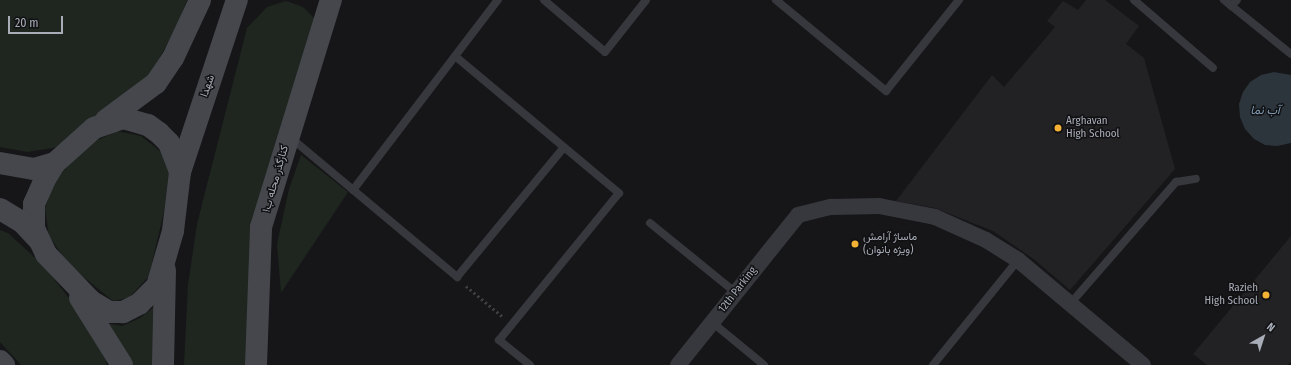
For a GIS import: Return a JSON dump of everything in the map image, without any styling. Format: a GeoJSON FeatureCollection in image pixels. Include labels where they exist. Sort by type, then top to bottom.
{"type":"FeatureCollection","features":[{"type":"Feature","properties":{"kind":"main road"},"geometry":{"type":"LineString","coordinates":[[165,263],[156,286],[139,304],[123,312],[109,312],[91,302],[46,254],[34,228],[34,204],[45,179],[55,162],[94,128],[122,110],[156,83],[173,58],[200,0]]}},
{"type":"Feature","properties":{"kind":"main road","name":"شهدا"},"geometry":{"type":"LineString","coordinates":[[165,263],[173,231],[180,172],[237,0]]}},
{"type":"Feature","properties":{"kind":"main road","name":"کنارگذر محله ب۱"},"geometry":{"type":"LineString","coordinates":[[256,365],[261,227],[331,0]]}},
{"type":"Feature","properties":{"kind":"main road"},"geometry":{"type":"LineString","coordinates":[[94,128],[123,118],[148,125],[169,143],[180,172]]}},
{"type":"Feature","properties":{"kind":"main road"},"geometry":{"type":"LineString","coordinates":[[0,163],[34,169],[55,162]]}},
{"type":"Feature","properties":{"kind":"main road"},"geometry":{"type":"LineString","coordinates":[[0,209],[24,223],[41,243]]}},
{"type":"Feature","properties":{"kind":"main road"},"geometry":{"type":"LineString","coordinates":[[163,365],[165,263]]}},
{"type":"Feature","properties":{"kind":"main road"},"geometry":{"type":"LineString","coordinates":[[66,277],[122,365]]}},
{"type":"Feature","properties":{"kind":"main road"},"geometry":{"type":"LineString","coordinates":[[0,361],[4,365]]}},
{"type":"Feature","properties":{"kind":"street","name":"12th Parking"},"geometry":{"type":"LineString","coordinates":[[678,365],[798,215],[831,207],[886,207],[935,217],[986,240],[1018,260]]}},
{"type":"Feature","properties":{"kind":"street"},"geometry":{"type":"LineString","coordinates":[[1018,260],[1143,365]]}},
{"type":"Feature","properties":{"kind":"lane"},"geometry":{"type":"LineString","coordinates":[[353,190],[498,0]]}},
{"type":"Feature","properties":{"kind":"lane"},"geometry":{"type":"LineString","coordinates":[[544,0],[605,52],[646,0]]}},
{"type":"Feature","properties":{"kind":"lane"},"geometry":{"type":"LineString","coordinates":[[778,0],[886,91],[959,0]]}},
{"type":"Feature","properties":{"kind":"lane"},"geometry":{"type":"LineString","coordinates":[[1134,0],[1212,68]]}},
{"type":"Feature","properties":{"kind":"lane"},"geometry":{"type":"LineString","coordinates":[[1224,0],[1234,3],[1291,54]]}},
{"type":"Feature","properties":{"kind":"lane"},"geometry":{"type":"LineString","coordinates":[[455,56],[619,193],[499,340],[530,365]]}},
{"type":"Feature","properties":{"kind":"lane"},"geometry":{"type":"LineString","coordinates":[[288,136],[457,277],[564,147]]}},
{"type":"Feature","properties":{"kind":"lane"},"geometry":{"type":"LineString","coordinates":[[1070,304],[1176,182],[1196,179]]}},
{"type":"Feature","properties":{"kind":"lane"},"geometry":{"type":"LineString","coordinates":[[650,223],[736,293]]}},
{"type":"Feature","properties":{"kind":"lane"},"geometry":{"type":"LineString","coordinates":[[933,365],[1018,260]]}},
{"type":"Feature","properties":{"kind":"lane"},"geometry":{"type":"LineString","coordinates":[[713,322],[764,365]]}},
{"type":"Feature","properties":{"kind":"path"},"geometry":{"type":"LineString","coordinates":[[457,277],[512,324]]}},
{"type":"Feature","properties":{"kind":"shaded area"},"geometry":{"type":"Polygon","coordinates":[[[0,0],[187,0],[176,28],[148,79],[59,147],[27,152],[0,147],[0,0]]]}},
{"type":"Feature","properties":{"kind":"shaded area","name":"Arghavan High School"},"geometry":{"type":"Polygon","coordinates":[[[1086,0],[1105,0],[1139,26],[1126,44],[1144,58],[1175,169],[1070,290],[1035,260],[993,231],[935,208],[896,201],[992,75],[1004,87],[1055,27],[1047,21],[1063,1],[1078,10],[1086,0]]]}},
{"type":"Feature","properties":{"kind":"shaded area"},"geometry":{"type":"Polygon","coordinates":[[[286,1],[303,7],[315,19],[268,173],[249,365],[184,365],[188,285],[197,224],[247,28],[267,7],[286,1]]]}},
{"type":"Feature","properties":{"kind":"shaded area"},"geometry":{"type":"Polygon","coordinates":[[[117,131],[141,136],[161,152],[169,173],[164,211],[149,276],[129,298],[113,301],[68,264],[49,236],[45,209],[53,184],[72,161],[91,143],[117,131]]]}},
{"type":"Feature","properties":{"kind":"shaded area"},"geometry":{"type":"Polygon","coordinates":[[[301,155],[348,192],[281,293],[277,244],[289,189],[301,155]]]}},
{"type":"Feature","properties":{"kind":"shaded area"},"geometry":{"type":"Polygon","coordinates":[[[0,230],[8,233],[44,266],[75,306],[105,356],[107,365],[21,365],[0,342],[0,230]]]}},
{"type":"Feature","properties":{"kind":"shaded area","name":"Razieh High School"},"geometry":{"type":"Polygon","coordinates":[[[1291,236],[1291,361],[1288,365],[1207,365],[1193,354],[1291,236]]]}},
{"type":"Feature","properties":{"kind":"shaded area"},"geometry":{"type":"Polygon","coordinates":[[[155,306],[154,365],[130,365],[106,323],[122,326],[140,318],[155,306]]]}},
{"type":"Feature","properties":{"kind":"water","name":"آب نما"},"geometry":{"type":"Polygon","coordinates":[[[1274,72],[1291,75],[1291,143],[1277,146],[1265,145],[1254,139],[1245,129],[1240,117],[1239,104],[1243,92],[1250,82],[1261,75],[1274,72]]]}},
{"type":"Feature","properties":{"kind":"place","name":"Arghavan High School"},"geometry":{"type":"Point","coordinates":[1058,128]}},
{"type":"Feature","properties":{"kind":"place","name":"ماساژ آرامش (ویژه بانوان)"},"geometry":{"type":"Point","coordinates":[855,244]}},
{"type":"Feature","properties":{"kind":"place","name":"Razieh High School"},"geometry":{"type":"Point","coordinates":[1266,295]}}]}
